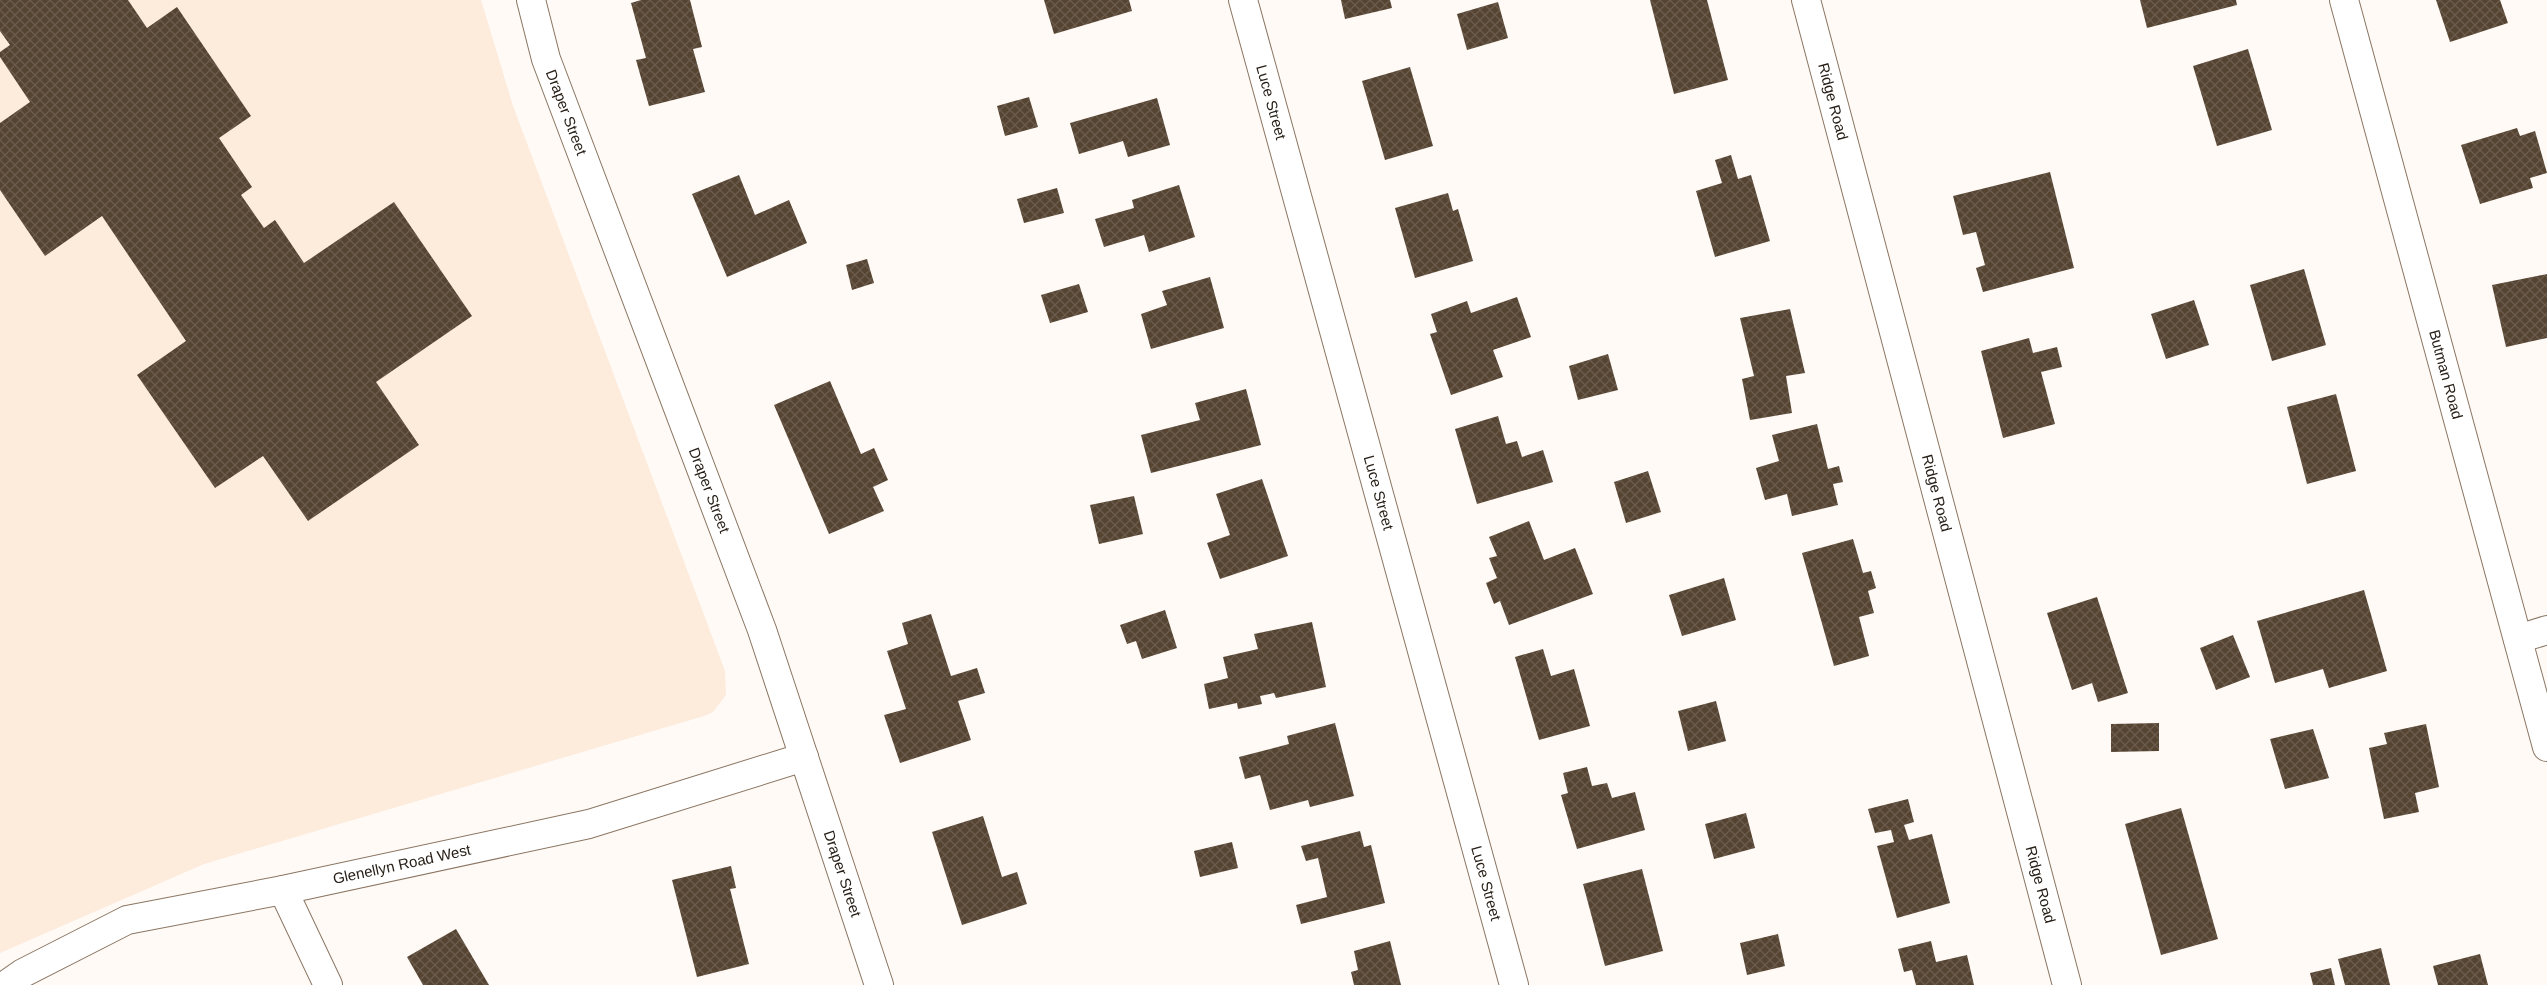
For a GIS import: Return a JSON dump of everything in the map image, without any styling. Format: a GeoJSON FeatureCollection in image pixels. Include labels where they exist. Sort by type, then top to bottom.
{"type":"FeatureCollection","features":[{"type":"Feature","properties":{"kind":"street","name":"Draper Street"},"geometry":{"type":"LineString","coordinates":[[531,0],[546,59],[762,630],[879,985]]}},
{"type":"Feature","properties":{"kind":"street","name":"Luce Street"},"geometry":{"type":"LineString","coordinates":[[1243,0],[1514,985]]}},
{"type":"Feature","properties":{"kind":"street","name":"Ridge Road"},"geometry":{"type":"LineString","coordinates":[[1806,0],[2067,985]]}},
{"type":"Feature","properties":{"kind":"street","name":"Butman Road"},"geometry":{"type":"LineString","coordinates":[[2344,0],[2547,747]]}},
{"type":"Feature","properties":{"kind":"street"},"geometry":{"type":"LineString","coordinates":[[2518,639],[2547,630]]}},
{"type":"Feature","properties":{"kind":"street","name":"Glenellyn Road West"},"geometry":{"type":"LineString","coordinates":[[6,985],[23,974],[127,920],[284,890],[588,824],[804,757]]}},
{"type":"Feature","properties":{"kind":"street"},"geometry":{"type":"LineString","coordinates":[[284,890],[328,985]]}},
{"type":"Feature","properties":{"kind":"shaded area"},"geometry":{"type":"Polygon","coordinates":[[[0,0],[481,0],[513,106],[725,671],[726,695],[713,712],[204,864],[0,953],[0,0]]]}},
{"type":"Feature","properties":{"kind":"building"},"geometry":{"type":"Polygon","coordinates":[[[0,0],[128,0],[147,28],[177,7],[251,116],[219,138],[252,187],[241,195],[264,228],[275,220],[304,263],[394,202],[472,316],[376,382],[419,445],[308,521],[263,456],[215,488],[137,375],[186,341],[102,216],[45,256],[0,190],[0,123],[30,102],[0,57],[0,52],[10,45],[0,31],[0,0]]]}},
{"type":"Feature","properties":{"kind":"building"},"geometry":{"type":"Polygon","coordinates":[[[641,0],[690,0],[702,47],[693,49],[705,92],[649,106],[636,60],[646,58],[631,3],[641,0]]]}},
{"type":"Feature","properties":{"kind":"building"},"geometry":{"type":"Polygon","coordinates":[[[1044,0],[1129,0],[1132,11],[1054,34],[1044,0]]]}},
{"type":"Feature","properties":{"kind":"building"},"geometry":{"type":"Polygon","coordinates":[[[1341,0],[1390,0],[1392,8],[1345,19],[1341,0]]]}},
{"type":"Feature","properties":{"kind":"building"},"geometry":{"type":"Polygon","coordinates":[[[1650,0],[1707,0],[1728,80],[1674,94],[1650,0]]]}},
{"type":"Feature","properties":{"kind":"building"},"geometry":{"type":"Polygon","coordinates":[[[2140,0],[2236,0],[2237,5],[2147,28],[2140,0]]]}},
{"type":"Feature","properties":{"kind":"building"},"geometry":{"type":"Polygon","coordinates":[[[2436,0],[2500,0],[2508,23],[2450,42],[2436,0]]]}},
{"type":"Feature","properties":{"kind":"building"},"geometry":{"type":"Polygon","coordinates":[[[1498,2],[1508,38],[1467,50],[1457,14],[1498,2]]]}},
{"type":"Feature","properties":{"kind":"building"},"geometry":{"type":"Polygon","coordinates":[[[2248,49],[2272,130],[2217,146],[2193,66],[2248,49]]]}},
{"type":"Feature","properties":{"kind":"building"},"geometry":{"type":"Polygon","coordinates":[[[1410,67],[1433,146],[1385,160],[1362,81],[1410,67]]]}},
{"type":"Feature","properties":{"kind":"building"},"geometry":{"type":"Polygon","coordinates":[[[1029,97],[1038,127],[1005,136],[997,106],[1029,97]]]}},
{"type":"Feature","properties":{"kind":"building"},"geometry":{"type":"Polygon","coordinates":[[[1157,98],[1170,145],[1128,157],[1123,141],[1079,154],[1070,123],[1157,98]]]}},
{"type":"Feature","properties":{"kind":"building"},"geometry":{"type":"Polygon","coordinates":[[[2517,128],[2520,136],[2535,131],[2547,173],[2530,178],[2533,188],[2480,204],[2461,145],[2517,128]]]}},
{"type":"Feature","properties":{"kind":"building"},"geometry":{"type":"Polygon","coordinates":[[[1731,155],[1738,179],[1751,175],[1770,241],[1715,257],[1696,191],[1722,183],[1715,160],[1731,155]]]}},
{"type":"Feature","properties":{"kind":"building"},"geometry":{"type":"Polygon","coordinates":[[[2050,172],[2074,268],[1983,292],[1976,268],[1985,265],[1976,232],[1963,235],[1953,196],[2050,172]]]}},
{"type":"Feature","properties":{"kind":"building"},"geometry":{"type":"Polygon","coordinates":[[[739,175],[755,215],[789,200],[807,243],[727,277],[692,194],[739,175]]]}},
{"type":"Feature","properties":{"kind":"building"},"geometry":{"type":"Polygon","coordinates":[[[1179,185],[1195,237],[1149,252],[1144,235],[1104,247],[1095,219],[1134,208],[1132,200],[1179,185]]]}},
{"type":"Feature","properties":{"kind":"building"},"geometry":{"type":"Polygon","coordinates":[[[1057,188],[1064,213],[1024,223],[1017,199],[1057,188]]]}},
{"type":"Feature","properties":{"kind":"building"},"geometry":{"type":"Polygon","coordinates":[[[1448,193],[1453,211],[1458,209],[1473,261],[1415,278],[1395,208],[1448,193]]]}},
{"type":"Feature","properties":{"kind":"building"},"geometry":{"type":"Polygon","coordinates":[[[867,259],[874,283],[852,290],[846,265],[867,259]]]}},
{"type":"Feature","properties":{"kind":"building"},"geometry":{"type":"Polygon","coordinates":[[[2304,269],[2326,345],[2272,361],[2250,285],[2304,269]]]}},
{"type":"Feature","properties":{"kind":"building"},"geometry":{"type":"Polygon","coordinates":[[[2547,274],[2547,338],[2506,347],[2492,285],[2547,274]]]}},
{"type":"Feature","properties":{"kind":"building"},"geometry":{"type":"Polygon","coordinates":[[[1210,277],[1224,328],[1151,349],[1141,314],[1167,305],[1162,291],[1210,277]]]}},
{"type":"Feature","properties":{"kind":"building"},"geometry":{"type":"Polygon","coordinates":[[[1079,284],[1088,312],[1050,323],[1041,295],[1079,284]]]}},
{"type":"Feature","properties":{"kind":"building"},"geometry":{"type":"Polygon","coordinates":[[[1517,297],[1531,337],[1493,350],[1503,377],[1451,395],[1430,334],[1437,332],[1431,314],[1467,301],[1471,313],[1517,297]]]}},
{"type":"Feature","properties":{"kind":"building"},"geometry":{"type":"Polygon","coordinates":[[[2194,300],[2209,345],[2166,359],[2151,314],[2194,300]]]}},
{"type":"Feature","properties":{"kind":"building"},"geometry":{"type":"Polygon","coordinates":[[[1790,309],[1805,373],[1786,376],[1792,413],[1750,420],[1742,379],[1754,376],[1740,318],[1790,309]]]}},
{"type":"Feature","properties":{"kind":"building"},"geometry":{"type":"Polygon","coordinates":[[[2029,338],[2033,353],[2057,347],[2062,367],[2041,372],[2055,424],[2003,438],[1981,351],[2029,338]]]}},
{"type":"Feature","properties":{"kind":"building"},"geometry":{"type":"Polygon","coordinates":[[[1608,354],[1618,390],[1578,400],[1569,366],[1608,354]]]}},
{"type":"Feature","properties":{"kind":"building"},"geometry":{"type":"Polygon","coordinates":[[[830,381],[861,454],[874,448],[888,480],[873,487],[884,511],[829,534],[774,405],[830,381]]]}},
{"type":"Feature","properties":{"kind":"building"},"geometry":{"type":"Polygon","coordinates":[[[1246,389],[1261,445],[1151,473],[1141,435],[1200,420],[1195,403],[1246,389]]]}},
{"type":"Feature","properties":{"kind":"building"},"geometry":{"type":"Polygon","coordinates":[[[2336,394],[2356,471],[2307,484],[2287,407],[2336,394]]]}},
{"type":"Feature","properties":{"kind":"building"},"geometry":{"type":"Polygon","coordinates":[[[1498,416],[1506,444],[1517,441],[1522,457],[1543,450],[1553,482],[1477,504],[1455,429],[1498,416]]]}},
{"type":"Feature","properties":{"kind":"building"},"geometry":{"type":"Polygon","coordinates":[[[1817,424],[1828,469],[1839,466],[1843,482],[1833,484],[1838,505],[1792,516],[1787,494],[1765,500],[1756,468],[1779,461],[1772,435],[1817,424]]]}},
{"type":"Feature","properties":{"kind":"building"},"geometry":{"type":"Polygon","coordinates":[[[1648,471],[1661,512],[1626,523],[1614,482],[1648,471]]]}},
{"type":"Feature","properties":{"kind":"building"},"geometry":{"type":"Polygon","coordinates":[[[1262,479],[1288,556],[1220,579],[1207,543],[1230,535],[1216,494],[1262,479]]]}},
{"type":"Feature","properties":{"kind":"building"},"geometry":{"type":"Polygon","coordinates":[[[1134,496],[1143,534],[1099,544],[1090,505],[1134,496]]]}},
{"type":"Feature","properties":{"kind":"building"},"geometry":{"type":"Polygon","coordinates":[[[1529,521],[1544,560],[1575,548],[1593,594],[1509,625],[1500,601],[1494,604],[1486,583],[1497,578],[1489,558],[1497,556],[1489,537],[1529,521]]]}},
{"type":"Feature","properties":{"kind":"building"},"geometry":{"type":"Polygon","coordinates":[[[1853,539],[1863,573],[1871,571],[1876,588],[1868,591],[1874,613],[1859,617],[1869,656],[1834,666],[1802,553],[1853,539]]]}},
{"type":"Feature","properties":{"kind":"building"},"geometry":{"type":"Polygon","coordinates":[[[1724,578],[1736,620],[1682,636],[1669,595],[1724,578]]]}},
{"type":"Feature","properties":{"kind":"building"},"geometry":{"type":"Polygon","coordinates":[[[2364,590],[2387,671],[2329,688],[2323,669],[2275,683],[2257,621],[2364,590]]]}},
{"type":"Feature","properties":{"kind":"building"},"geometry":{"type":"Polygon","coordinates":[[[2097,597],[2128,693],[2098,702],[2092,683],[2072,690],[2047,613],[2097,597]]]}},
{"type":"Feature","properties":{"kind":"building"},"geometry":{"type":"Polygon","coordinates":[[[1165,610],[1177,648],[1142,659],[1136,641],[1127,644],[1120,625],[1165,610]]]}},
{"type":"Feature","properties":{"kind":"building"},"geometry":{"type":"Polygon","coordinates":[[[931,614],[951,676],[977,668],[985,693],[958,701],[971,740],[900,763],[884,715],[906,709],[887,651],[908,644],[902,623],[931,614]]]}},
{"type":"Feature","properties":{"kind":"building"},"geometry":{"type":"Polygon","coordinates":[[[1312,622],[1326,687],[1276,698],[1274,693],[1260,696],[1262,704],[1238,709],[1237,703],[1209,709],[1204,684],[1228,678],[1223,657],[1258,649],[1254,634],[1312,622]]]}},
{"type":"Feature","properties":{"kind":"building"},"geometry":{"type":"Polygon","coordinates":[[[2233,635],[2250,677],[2216,690],[2200,648],[2233,635]]]}},
{"type":"Feature","properties":{"kind":"building"},"geometry":{"type":"Polygon","coordinates":[[[1543,649],[1551,676],[1574,669],[1590,726],[1539,740],[1515,657],[1543,649]]]}},
{"type":"Feature","properties":{"kind":"building"},"geometry":{"type":"Polygon","coordinates":[[[1716,701],[1726,741],[1688,751],[1678,711],[1716,701]]]}},
{"type":"Feature","properties":{"kind":"building"},"geometry":{"type":"Polygon","coordinates":[[[1335,723],[1354,796],[1310,807],[1308,800],[1270,810],[1260,775],[1245,779],[1239,757],[1289,744],[1287,736],[1335,723]]]}},
{"type":"Feature","properties":{"kind":"building"},"geometry":{"type":"Polygon","coordinates":[[[2159,723],[2159,751],[2111,752],[2111,724],[2159,723]]]}},
{"type":"Feature","properties":{"kind":"building"},"geometry":{"type":"Polygon","coordinates":[[[2426,724],[2439,787],[2415,793],[2419,812],[2384,819],[2369,748],[2387,744],[2384,733],[2426,724]]]}},
{"type":"Feature","properties":{"kind":"building"},"geometry":{"type":"Polygon","coordinates":[[[2313,729],[2329,778],[2285,789],[2270,739],[2313,729]]]}},
{"type":"Feature","properties":{"kind":"building"},"geometry":{"type":"Polygon","coordinates":[[[1587,767],[1592,786],[1607,783],[1612,798],[1635,792],[1645,830],[1577,849],[1561,795],[1568,793],[1563,773],[1587,767]]]}},
{"type":"Feature","properties":{"kind":"building"},"geometry":{"type":"Polygon","coordinates":[[[1908,799],[1914,822],[1904,825],[1909,840],[1932,834],[1950,903],[1897,918],[1877,846],[1894,842],[1891,830],[1875,833],[1868,809],[1908,799]]]}},
{"type":"Feature","properties":{"kind":"building"},"geometry":{"type":"Polygon","coordinates":[[[2181,808],[2218,939],[2161,955],[2125,824],[2181,808]]]}},
{"type":"Feature","properties":{"kind":"building"},"geometry":{"type":"Polygon","coordinates":[[[1746,813],[1755,848],[1714,859],[1705,824],[1746,813]]]}},
{"type":"Feature","properties":{"kind":"building"},"geometry":{"type":"Polygon","coordinates":[[[983,816],[1002,877],[1017,872],[1027,904],[962,925],[932,832],[983,816]]]}},
{"type":"Feature","properties":{"kind":"building"},"geometry":{"type":"Polygon","coordinates":[[[1360,831],[1364,847],[1371,845],[1385,903],[1301,924],[1296,905],[1327,897],[1318,858],[1306,861],[1301,846],[1360,831]]]}},
{"type":"Feature","properties":{"kind":"building"},"geometry":{"type":"Polygon","coordinates":[[[1232,842],[1238,868],[1200,877],[1194,851],[1232,842]]]}},
{"type":"Feature","properties":{"kind":"building"},"geometry":{"type":"Polygon","coordinates":[[[731,866],[736,888],[730,889],[749,964],[697,977],[672,880],[731,866]]]}},
{"type":"Feature","properties":{"kind":"building"},"geometry":{"type":"Polygon","coordinates":[[[1642,869],[1663,951],[1605,966],[1583,884],[1642,869]]]}},
{"type":"Feature","properties":{"kind":"building"},"geometry":{"type":"Polygon","coordinates":[[[456,929],[489,985],[423,985],[407,957],[456,929]]]}},
{"type":"Feature","properties":{"kind":"building"},"geometry":{"type":"Polygon","coordinates":[[[1778,934],[1785,966],[1747,975],[1740,943],[1778,934]]]}},
{"type":"Feature","properties":{"kind":"building"},"geometry":{"type":"Polygon","coordinates":[[[1390,941],[1401,985],[1354,985],[1351,972],[1358,970],[1354,951],[1390,941]]]}},
{"type":"Feature","properties":{"kind":"building"},"geometry":{"type":"Polygon","coordinates":[[[1931,941],[1936,962],[1967,955],[1974,985],[1916,985],[1912,970],[1904,972],[1898,949],[1931,941]]]}},
{"type":"Feature","properties":{"kind":"building"},"geometry":{"type":"Polygon","coordinates":[[[2381,948],[2390,985],[2345,985],[2338,959],[2381,948]]]}},
{"type":"Feature","properties":{"kind":"building"},"geometry":{"type":"Polygon","coordinates":[[[2480,954],[2488,985],[2438,985],[2433,966],[2480,954]]]}},
{"type":"Feature","properties":{"kind":"building"},"geometry":{"type":"Polygon","coordinates":[[[2331,968],[2335,985],[2313,985],[2310,973],[2331,968]]]}}]}
